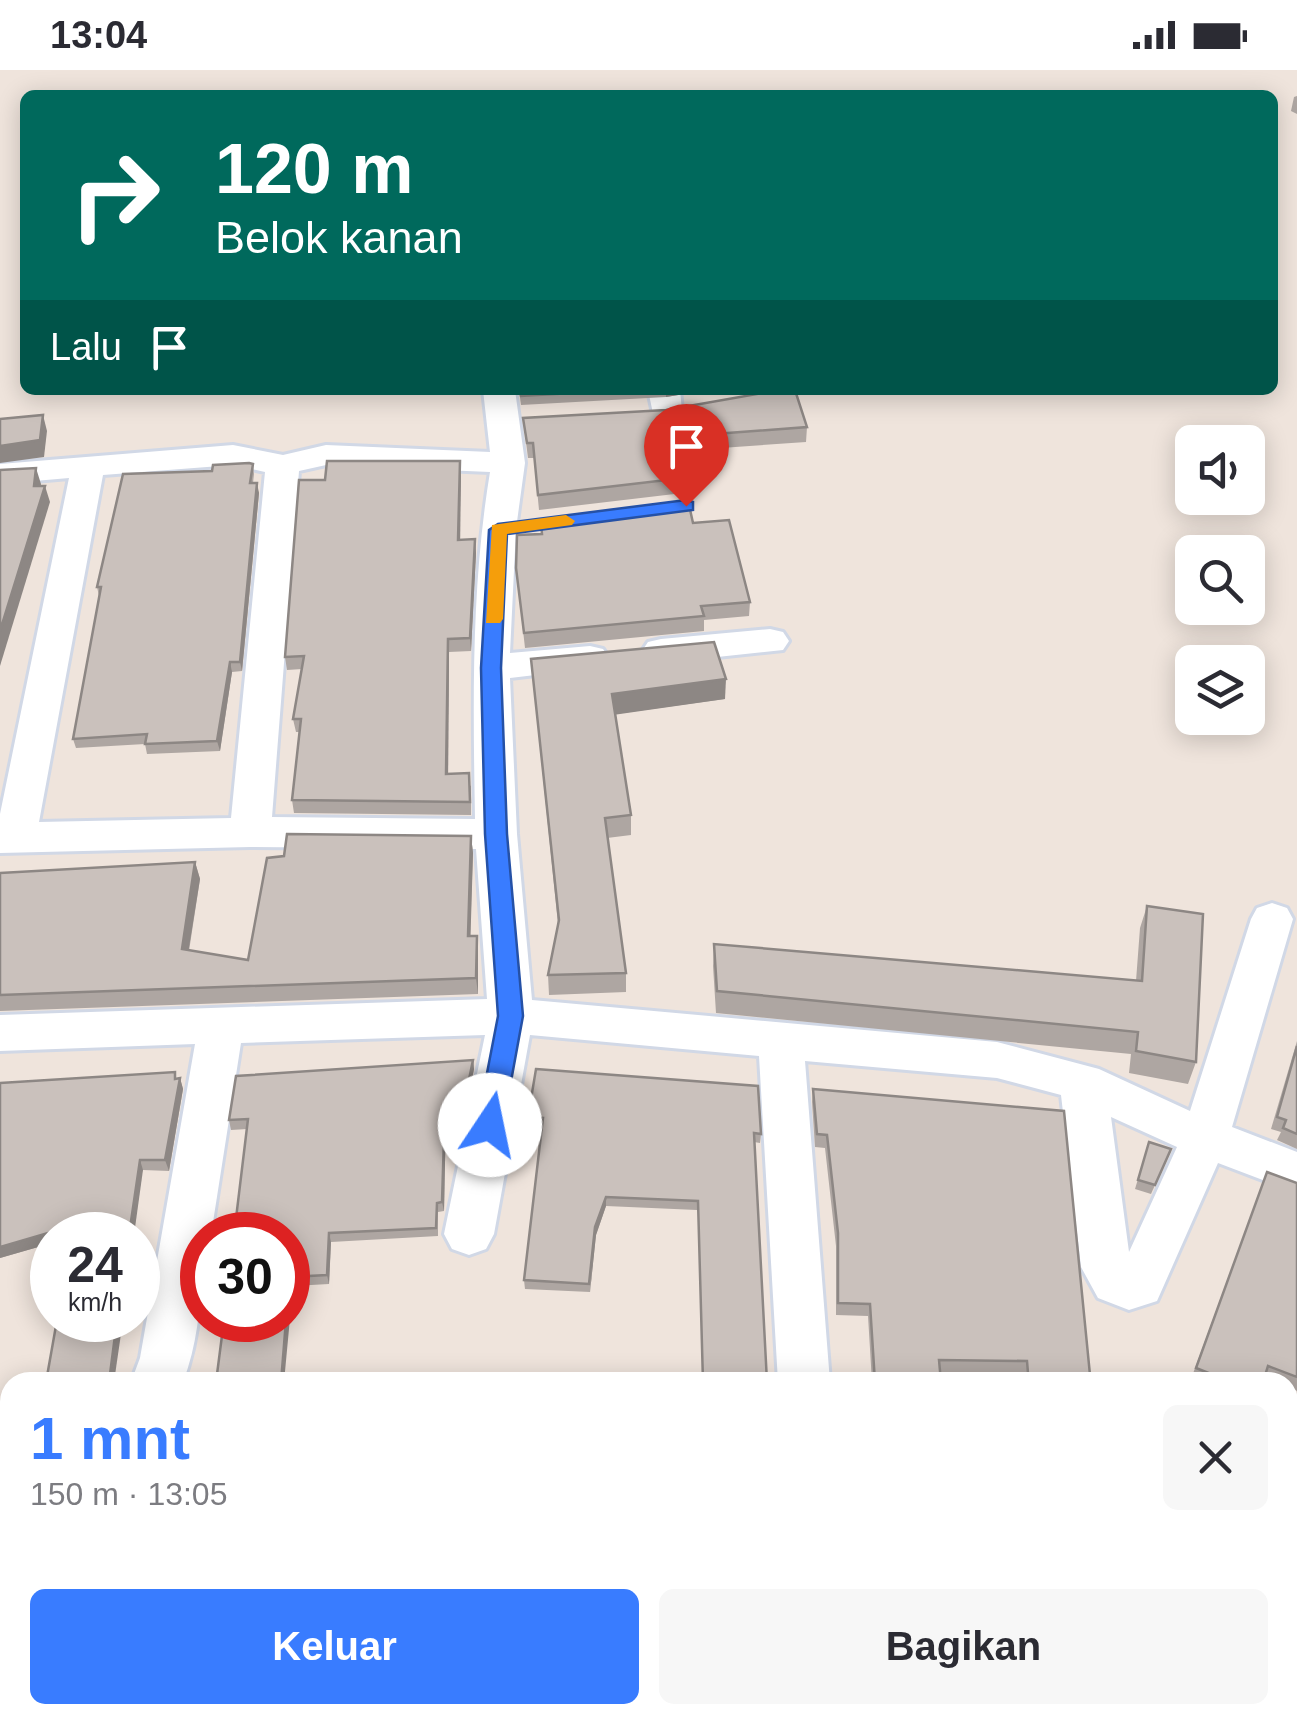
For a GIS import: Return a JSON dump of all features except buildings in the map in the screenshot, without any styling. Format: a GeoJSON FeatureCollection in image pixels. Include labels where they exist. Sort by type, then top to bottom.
{"type":"FeatureCollection","features":[{"type":"Feature","properties":{"kind":"street"},"geometry":{"type":"LineString","coordinates":[[630,413],[665,400],[701,405]]}},
{"type":"Feature","properties":{"kind":"street"},"geometry":{"type":"LineString","coordinates":[[469,1234],[510,1016],[496,834],[491,668],[517,527],[508,463],[515,409]]}},
{"type":"Feature","properties":{"kind":"street"},"geometry":{"type":"LineString","coordinates":[[0,474],[233,455],[283,465],[326,455],[508,463]]}},
{"type":"Feature","properties":{"kind":"street"},"geometry":{"type":"LineString","coordinates":[[250,832],[283,465]]}},
{"type":"Feature","properties":{"kind":"street"},"geometry":{"type":"LineString","coordinates":[[88,466],[8,837],[250,832],[496,834]]}},
{"type":"Feature","properties":{"kind":"street"},"geometry":{"type":"LineString","coordinates":[[491,668],[770,641]]}},
{"type":"Feature","properties":{"kind":"street"},"geometry":{"type":"LineString","coordinates":[[1082,1082],[1106,1268],[1116,1282],[1129,1288],[1139,1285],[1205,1138],[1272,919]]}},
{"type":"Feature","properties":{"kind":"street"},"geometry":{"type":"LineString","coordinates":[[0,1034],[510,1016],[997,1060],[1082,1082],[1205,1138],[1297,1173]]}},
{"type":"Feature","properties":{"kind":"street"},"geometry":{"type":"LineString","coordinates":[[161,1372],[220,1024]]}},
{"type":"Feature","properties":{"kind":"street"},"geometry":{"type":"LineString","coordinates":[[780,1040],[803,1372]]}},
{"type":"Feature","properties":{"kind":"slow traffic"},"geometry":{"type":"LineString","coordinates":[[493,619],[498,530],[566,521]]}},
{"type":"Feature","properties":{"kind":"route"},"geometry":{"type":"LineString","coordinates":[[490,1125],[510,1016],[496,834],[491,668],[498,530],[686,506]]}}]}
